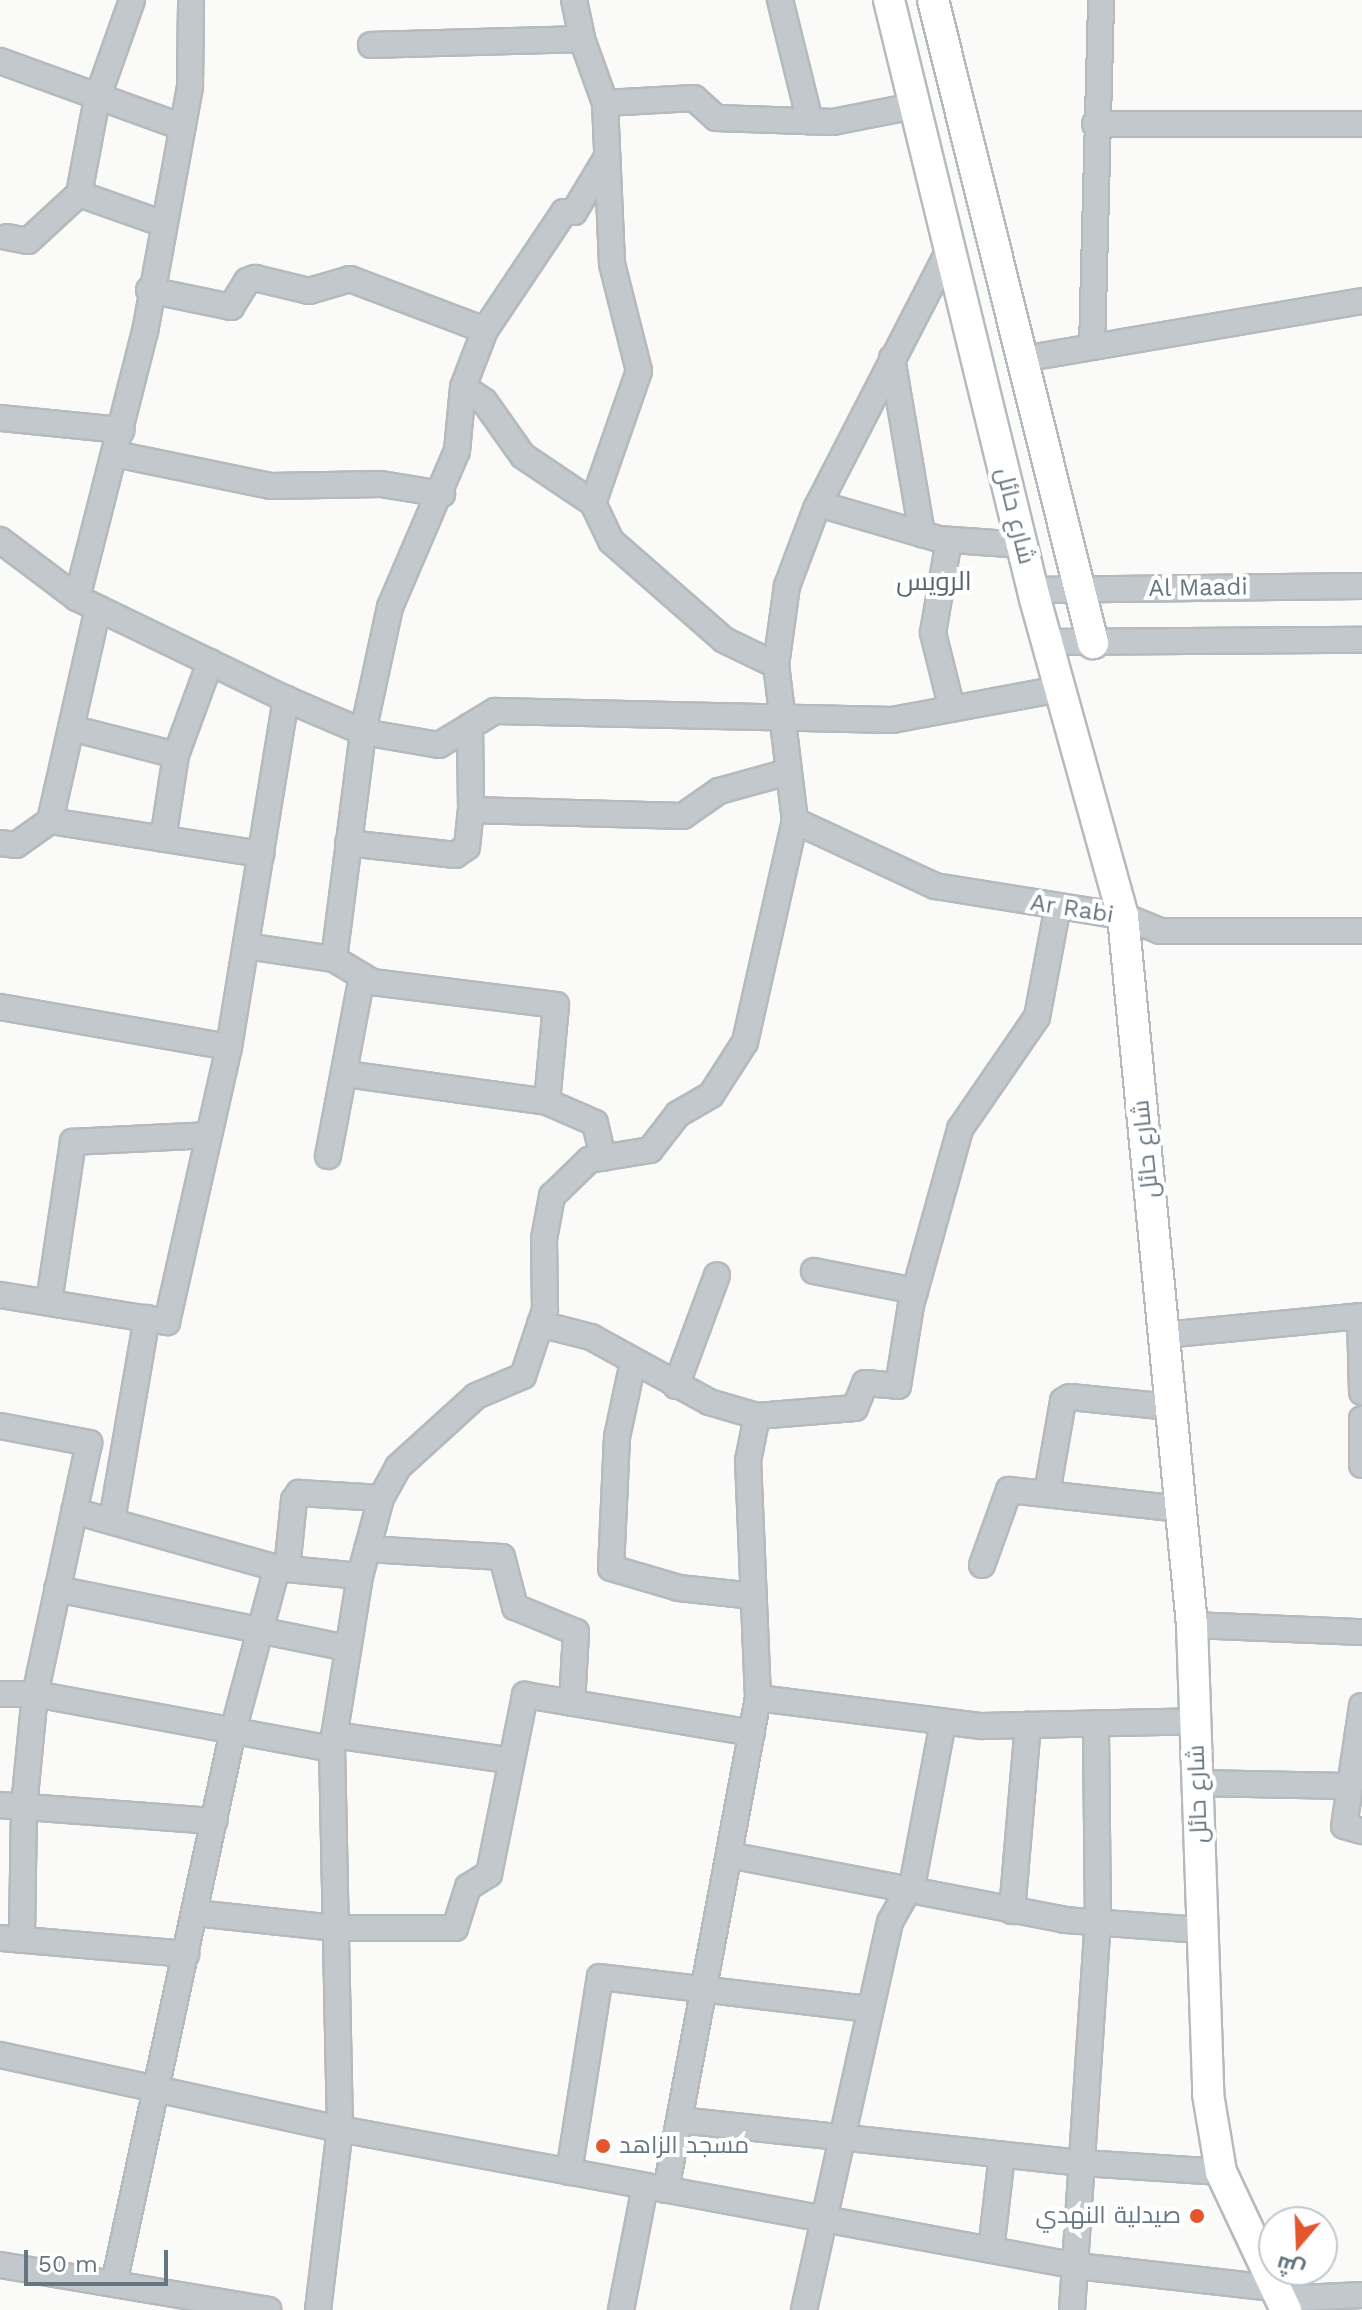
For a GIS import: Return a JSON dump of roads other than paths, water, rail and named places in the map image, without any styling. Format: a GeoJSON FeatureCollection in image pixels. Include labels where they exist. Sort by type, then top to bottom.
{"type":"FeatureCollection","features":[{"type":"Feature","properties":{"kind":"main road","name":"شارع حائل"},"geometry":{"type":"LineString","coordinates":[[889,0],[1033,590],[1123,916],[1192,1625],[1208,2094],[1221,2172],[1280,2299]]}},
{"type":"Feature","properties":{"kind":"main road","name":"شارع حائل"},"geometry":{"type":"LineString","coordinates":[[933,0],[1093,643]]}},
{"type":"Feature","properties":{"kind":"street"},"geometry":{"type":"LineString","coordinates":[[7,237],[28,241],[79,194],[97,99],[132,0]]}},
{"type":"Feature","properties":{"kind":"street"},"geometry":{"type":"LineString","coordinates":[[0,843],[16,845],[50,821],[71,728],[88,603],[115,454],[145,332],[161,223],[190,86],[191,0]]}},
{"type":"Feature","properties":{"kind":"street"},"geometry":{"type":"LineString","coordinates":[[574,0],[582,39],[605,103],[612,264],[639,371],[593,503]]}},
{"type":"Feature","properties":{"kind":"street"},"geometry":{"type":"LineString","coordinates":[[780,0],[810,121]]}},
{"type":"Feature","properties":{"kind":"street"},"geometry":{"type":"LineString","coordinates":[[1092,347],[1095,124],[1101,0]]}},
{"type":"Feature","properties":{"kind":"street"},"geometry":{"type":"LineString","coordinates":[[371,45],[582,39]]}},
{"type":"Feature","properties":{"kind":"street"},"geometry":{"type":"LineString","coordinates":[[0,61],[97,99],[182,127]]}},
{"type":"Feature","properties":{"kind":"street"},"geometry":{"type":"LineString","coordinates":[[605,103],[694,98],[716,118],[810,121],[914,106]]}},
{"type":"Feature","properties":{"kind":"street"},"geometry":{"type":"LineString","coordinates":[[1095,124],[1362,124]]}},
{"type":"Feature","properties":{"kind":"street"},"geometry":{"type":"LineString","coordinates":[[334,959],[363,732],[390,607],[442,494],[457,451],[463,387],[485,330],[564,212],[574,212],[607,157]]}},
{"type":"Feature","properties":{"kind":"street"},"geometry":{"type":"LineString","coordinates":[[79,194],[161,223]]}},
{"type":"Feature","properties":{"kind":"street"},"geometry":{"type":"LineString","coordinates":[[318,2310],[340,2129],[333,1742],[360,1576],[381,1498],[398,1467],[476,1396],[523,1376],[545,1310],[544,1239],[552,1196],[589,1160],[650,1150],[678,1114],[711,1095],[745,1042],[795,821],[779,715],[776,665],[787,586],[819,504],[949,250]]}},
{"type":"Feature","properties":{"kind":"street"},"geometry":{"type":"LineString","coordinates":[[149,290],[231,307],[247,281],[255,278],[309,291],[350,279],[485,330]]}},
{"type":"Feature","properties":{"kind":"street"},"geometry":{"type":"LineString","coordinates":[[1023,359],[1362,301]]}},
{"type":"Feature","properties":{"kind":"street"},"geometry":{"type":"LineString","coordinates":[[892,358],[922,534]]}},
{"type":"Feature","properties":{"kind":"street"},"geometry":{"type":"LineString","coordinates":[[463,387],[484,401],[523,456],[593,503],[611,541],[724,640],[776,665]]}},
{"type":"Feature","properties":{"kind":"street"},"geometry":{"type":"LineString","coordinates":[[0,418],[121,430]]}},
{"type":"Feature","properties":{"kind":"street"},"geometry":{"type":"LineString","coordinates":[[115,454],[271,486],[381,484],[442,494]]}},
{"type":"Feature","properties":{"kind":"street"},"geometry":{"type":"LineString","coordinates":[[819,504],[949,540],[1022,545]]}},
{"type":"Feature","properties":{"kind":"street"},"geometry":{"type":"LineString","coordinates":[[0,540],[88,603],[286,699],[363,732],[439,745],[495,711],[779,715],[892,720],[1060,689]]}},
{"type":"Feature","properties":{"kind":"street"},"geometry":{"type":"LineString","coordinates":[[949,540],[933,633],[952,709]]}},
{"type":"Feature","properties":{"kind":"street","name":"Al Maadi"},"geometry":{"type":"LineString","coordinates":[[1033,590],[1362,586]]}},
{"type":"Feature","properties":{"kind":"street"},"geometry":{"type":"LineString","coordinates":[[1047,642],[1362,640]]}},
{"type":"Feature","properties":{"kind":"street"},"geometry":{"type":"LineString","coordinates":[[163,839],[176,755],[210,662]]}},
{"type":"Feature","properties":{"kind":"street"},"geometry":{"type":"LineString","coordinates":[[0,1295],[167,1322],[229,1047],[286,699]]}},
{"type":"Feature","properties":{"kind":"street"},"geometry":{"type":"LineString","coordinates":[[348,843],[455,855],[467,847],[471,810],[470,726]]}},
{"type":"Feature","properties":{"kind":"street"},"geometry":{"type":"LineString","coordinates":[[71,728],[176,755]]}},
{"type":"Feature","properties":{"kind":"street"},"geometry":{"type":"LineString","coordinates":[[471,810],[683,816],[719,791],[788,772]]}},
{"type":"Feature","properties":{"kind":"street"},"geometry":{"type":"LineString","coordinates":[[50,821],[261,854]]}},
{"type":"Feature","properties":{"kind":"street","name":"Ar Rabi"},"geometry":{"type":"LineString","coordinates":[[795,821],[935,886],[1123,916],[1160,931],[1362,931]]}},
{"type":"Feature","properties":{"kind":"street"},"geometry":{"type":"LineString","coordinates":[[540,1324],[591,1337],[676,1386],[757,1416],[855,1408],[865,1383],[898,1386],[915,1291],[960,1129],[1037,1017],[1058,906]]}},
{"type":"Feature","properties":{"kind":"street"},"geometry":{"type":"LineString","coordinates":[[246,946],[334,959],[372,982],[556,1005],[547,1102]]}},
{"type":"Feature","properties":{"kind":"street"},"geometry":{"type":"LineString","coordinates":[[328,1156],[346,1074],[362,976]]}},
{"type":"Feature","properties":{"kind":"street"},"geometry":{"type":"LineString","coordinates":[[0,1007],[229,1047]]}},
{"type":"Feature","properties":{"kind":"street"},"geometry":{"type":"LineString","coordinates":[[346,1074],[547,1102],[595,1123],[603,1158]]}},
{"type":"Feature","properties":{"kind":"street"},"geometry":{"type":"LineString","coordinates":[[49,1302],[73,1142],[209,1135]]}},
{"type":"Feature","properties":{"kind":"street"},"geometry":{"type":"LineString","coordinates":[[814,1271],[915,1291]]}},
{"type":"Feature","properties":{"kind":"street"},"geometry":{"type":"LineString","coordinates":[[676,1386],[717,1275]]}},
{"type":"Feature","properties":{"kind":"street"},"geometry":{"type":"LineString","coordinates":[[1164,1335],[1361,1316],[1362,1392]]}},
{"type":"Feature","properties":{"kind":"street"},"geometry":{"type":"LineString","coordinates":[[112,1520],[147,1318]]}},
{"type":"Feature","properties":{"kind":"street"},"geometry":{"type":"LineString","coordinates":[[633,1362],[617,1437],[611,1568],[679,1588],[754,1596]]}},
{"type":"Feature","properties":{"kind":"street"},"geometry":{"type":"LineString","coordinates":[[1047,1493],[1063,1401],[1070,1397],[1171,1407]]}},
{"type":"Feature","properties":{"kind":"street"},"geometry":{"type":"LineString","coordinates":[[621,2310],[679,2120],[758,1698],[748,1461],[757,1416]]}},
{"type":"Feature","properties":{"kind":"street"},"geometry":{"type":"LineString","coordinates":[[1362,1419],[1362,1465]]}},
{"type":"Feature","properties":{"kind":"street"},"geometry":{"type":"LineString","coordinates":[[0,1426],[89,1443],[12,1806],[11,1939],[186,1954]]}},
{"type":"Feature","properties":{"kind":"street"},"geometry":{"type":"LineString","coordinates":[[982,1565],[1009,1490],[1181,1509]]}},
{"type":"Feature","properties":{"kind":"street"},"geometry":{"type":"LineString","coordinates":[[114,2284],[233,1731],[260,1630],[282,1568],[294,1500],[299,1493],[381,1498]]}},
{"type":"Feature","properties":{"kind":"street"},"geometry":{"type":"LineString","coordinates":[[74,1511],[282,1568],[360,1576]]}},
{"type":"Feature","properties":{"kind":"street"},"geometry":{"type":"LineString","coordinates":[[367,1549],[502,1557],[515,1607],[576,1632],[572,1703]]}},
{"type":"Feature","properties":{"kind":"street"},"geometry":{"type":"LineString","coordinates":[[57,1589],[347,1648]]}},
{"type":"Feature","properties":{"kind":"street"},"geometry":{"type":"LineString","coordinates":[[1192,1625],[1362,1632]]}},
{"type":"Feature","properties":{"kind":"street"},"geometry":{"type":"LineString","coordinates":[[0,1694],[35,1694],[233,1731],[508,1760]]}},
{"type":"Feature","properties":{"kind":"street"},"geometry":{"type":"LineString","coordinates":[[195,1913],[336,1928],[455,1928],[468,1887],[489,1874],[508,1760],[525,1695],[752,1733]]}},
{"type":"Feature","properties":{"kind":"street"},"geometry":{"type":"LineString","coordinates":[[758,1698],[943,1722],[1028,1725],[1195,1721]]}},
{"type":"Feature","properties":{"kind":"street"},"geometry":{"type":"LineString","coordinates":[[1362,1706],[1346,1786],[1344,1826],[1362,1831]]}},
{"type":"Feature","properties":{"kind":"street"},"geometry":{"type":"LineString","coordinates":[[804,2310],[890,1922],[913,1881],[943,1722]]}},
{"type":"Feature","properties":{"kind":"street"},"geometry":{"type":"LineString","coordinates":[[1072,2310],[1098,1922],[1096,1723]]}},
{"type":"Feature","properties":{"kind":"street"},"geometry":{"type":"LineString","coordinates":[[1012,1911],[1028,1725]]}},
{"type":"Feature","properties":{"kind":"street"},"geometry":{"type":"LineString","coordinates":[[1197,1783],[1346,1786]]}},
{"type":"Feature","properties":{"kind":"street"},"geometry":{"type":"LineString","coordinates":[[12,1806],[214,1821]]}},
{"type":"Feature","properties":{"kind":"street"},"geometry":{"type":"LineString","coordinates":[[729,1855],[906,1893],[1012,1911],[1202,1930]]}},
{"type":"Feature","properties":{"kind":"street"},"geometry":{"type":"LineString","coordinates":[[569,2172],[600,1977],[870,2009]]}},
{"type":"Feature","properties":{"kind":"street"},"geometry":{"type":"LineString","coordinates":[[0,2055],[340,2129],[1077,2266],[1280,2299],[1362,2295]]}},
{"type":"Feature","properties":{"kind":"street"},"geometry":{"type":"LineString","coordinates":[[679,2120],[1083,2163],[1221,2172]]}},
{"type":"Feature","properties":{"kind":"street"},"geometry":{"type":"LineString","coordinates":[[991,2250],[1002,2155]]}},
{"type":"Feature","properties":{"kind":"street"},"geometry":{"type":"LineString","coordinates":[[0,2265],[268,2310]]}},
{"type":"Feature","properties":{"kind":"place","name":"مسجد الزاهد"},"geometry":{"type":"Point","coordinates":[603,2146]}},
{"type":"Feature","properties":{"kind":"place","name":"صيدلية النهدي"},"geometry":{"type":"Point","coordinates":[1197,2216]}},
{"type":"Feature","properties":{"kind":"district","name":"الرويس"},"geometry":{"type":"Point","coordinates":[934,582]}}]}
